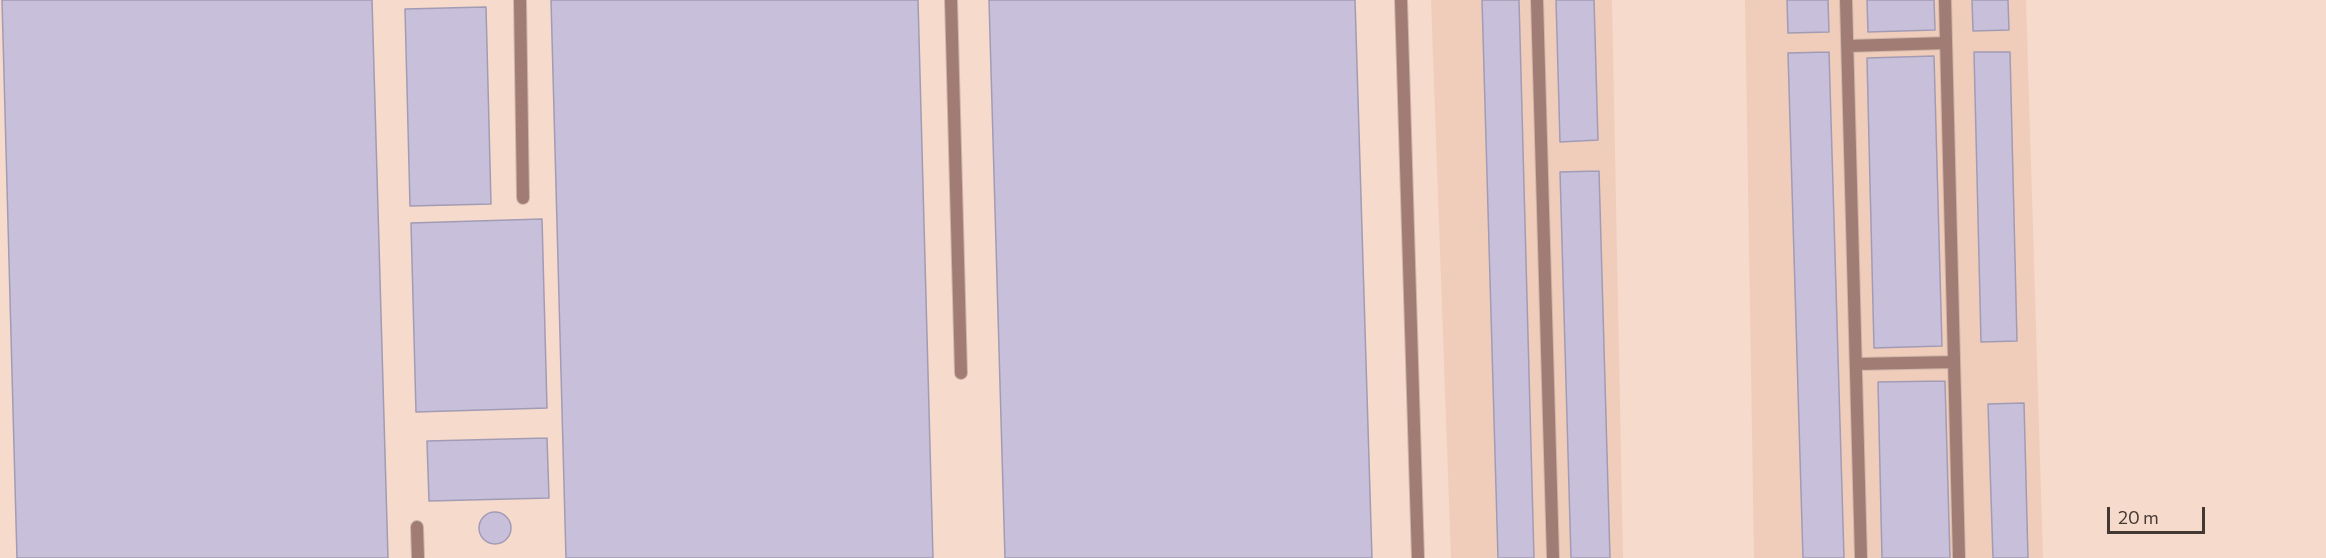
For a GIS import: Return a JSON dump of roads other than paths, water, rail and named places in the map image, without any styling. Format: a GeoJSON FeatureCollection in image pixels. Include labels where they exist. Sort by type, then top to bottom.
{"type":"FeatureCollection","features":[{"type":"Feature","properties":{"kind":"lane"},"geometry":{"type":"LineString","coordinates":[[520,0],[523,198]]}},
{"type":"Feature","properties":{"kind":"lane"},"geometry":{"type":"LineString","coordinates":[[951,0],[961,373]]}},
{"type":"Feature","properties":{"kind":"lane"},"geometry":{"type":"LineString","coordinates":[[1401,0],[1418,558]]}},
{"type":"Feature","properties":{"kind":"lane"},"geometry":{"type":"LineString","coordinates":[[1537,0],[1553,558]]}},
{"type":"Feature","properties":{"kind":"lane"},"geometry":{"type":"LineString","coordinates":[[1846,0],[1861,558]]}},
{"type":"Feature","properties":{"kind":"lane"},"geometry":{"type":"LineString","coordinates":[[1945,0],[1959,558]]}},
{"type":"Feature","properties":{"kind":"lane"},"geometry":{"type":"LineString","coordinates":[[1848,46],[1946,43]]}},
{"type":"Feature","properties":{"kind":"lane"},"geometry":{"type":"LineString","coordinates":[[1856,364],[1954,362]]}},
{"type":"Feature","properties":{"kind":"lane"},"geometry":{"type":"LineString","coordinates":[[417,527],[418,558]]}}]}
